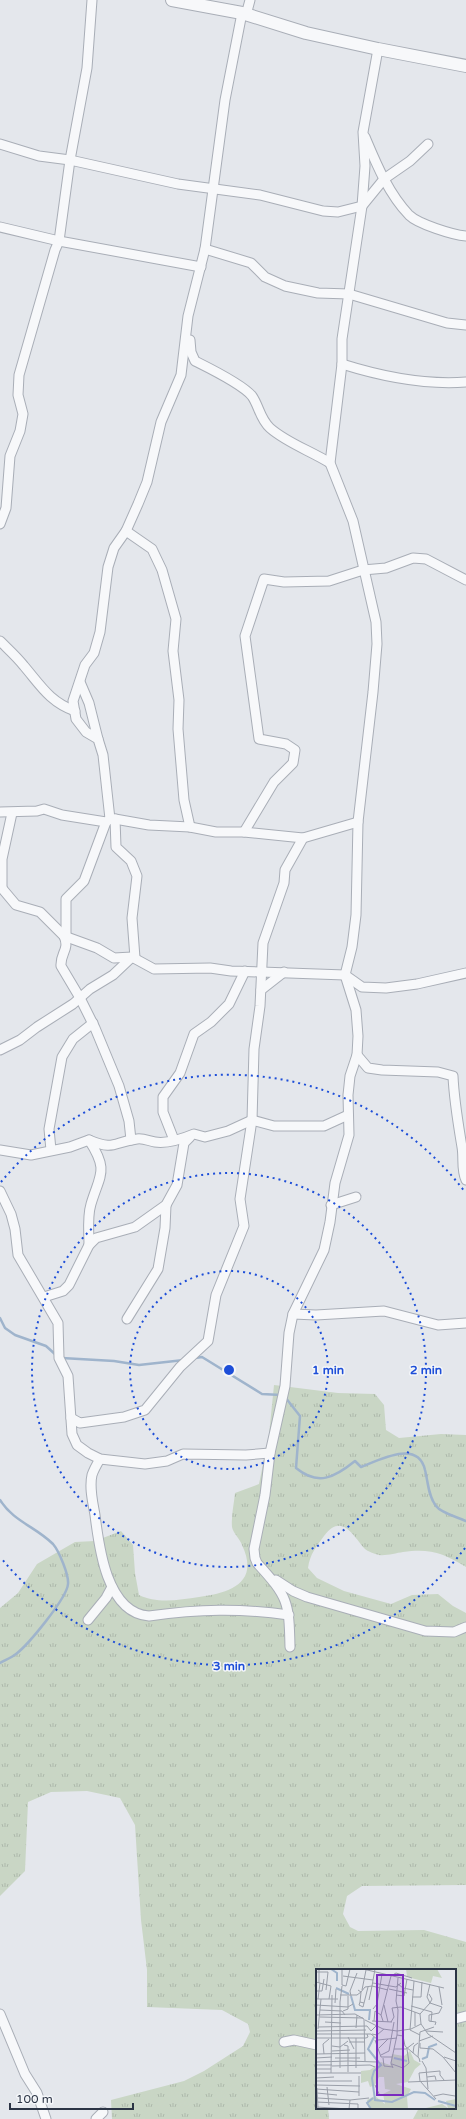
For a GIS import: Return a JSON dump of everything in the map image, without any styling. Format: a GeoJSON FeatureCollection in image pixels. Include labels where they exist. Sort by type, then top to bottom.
{"type":"FeatureCollection","features":[{"type":"Feature","properties":{"kind":"street"},"geometry":{"type":"LineString","coordinates":[[0,524],[6,508],[10,456],[20,431],[23,414],[18,396],[19,375],[55,250],[59,241],[70,160],[87,68],[92,0]]}},
{"type":"Feature","properties":{"kind":"street"},"geometry":{"type":"LineString","coordinates":[[172,0],[244,14],[306,32],[378,49],[466,66]]}},
{"type":"Feature","properties":{"kind":"street"},"geometry":{"type":"LineString","coordinates":[[98,739],[86,732],[76,720],[76,711],[73,701],[85,665],[94,653],[100,632],[108,567],[114,548],[126,532],[146,482],[161,422],[181,376],[191,300],[201,267],[204,249],[225,100],[244,14],[250,0]]}},
{"type":"Feature","properties":{"kind":"street"},"geometry":{"type":"LineString","coordinates":[[290,1647],[288,1605],[283,1593],[257,1563],[254,1558],[254,1549],[265,1495],[270,1454],[285,1386],[289,1333],[293,1314],[324,1250],[330,1222],[335,1183],[349,1135],[348,1115],[350,1076],[357,1055],[358,1036],[356,1010],[345,975],[352,947],[356,915],[358,822],[372,706],[377,644],[375,611],[349,507],[330,463],[342,364],[342,339],[362,206],[365,166],[362,132],[378,49]]}},
{"type":"Feature","properties":{"kind":"street"},"geometry":{"type":"LineString","coordinates":[[362,132],[384,179],[408,214],[414,219],[458,236],[466,236]]}},
{"type":"Feature","properties":{"kind":"street"},"geometry":{"type":"LineString","coordinates":[[0,144],[39,156],[70,160],[178,184],[260,196],[323,211],[338,212],[362,206],[384,179],[410,161],[428,144]]}},
{"type":"Feature","properties":{"kind":"street"},"geometry":{"type":"LineString","coordinates":[[0,227],[59,241],[201,267]]}},
{"type":"Feature","properties":{"kind":"street"},"geometry":{"type":"LineString","coordinates":[[204,249],[251,263],[265,276],[285,286],[318,293],[349,294],[447,323],[466,325]]}},
{"type":"Feature","properties":{"kind":"street"},"geometry":{"type":"LineString","coordinates":[[188,329],[191,352],[195,361],[218,372],[252,396],[258,413],[268,427],[279,435],[330,463]]}},
{"type":"Feature","properties":{"kind":"street"},"geometry":{"type":"LineString","coordinates":[[342,364],[368,372],[432,383],[466,382]]}},
{"type":"Feature","properties":{"kind":"street"},"geometry":{"type":"LineString","coordinates":[[126,532],[152,549],[162,570],[176,619],[173,652],[179,700],[178,729],[184,800],[190,827]]}},
{"type":"Feature","properties":{"kind":"street"},"geometry":{"type":"LineString","coordinates":[[244,832],[274,782],[293,763],[295,750],[286,744],[259,739],[245,636],[264,579],[284,582],[329,581],[364,570],[386,568],[413,558],[426,559],[466,580]]}},
{"type":"Feature","properties":{"kind":"street"},"geometry":{"type":"LineString","coordinates":[[0,641],[51,698],[61,706],[76,711]]}},
{"type":"Feature","properties":{"kind":"street"},"geometry":{"type":"LineString","coordinates":[[80,682],[89,703],[103,755],[110,820],[116,847],[131,862],[137,876],[132,918],[134,958]]}},
{"type":"Feature","properties":{"kind":"street"},"geometry":{"type":"LineString","coordinates":[[0,812],[12,813],[44,809],[62,815],[149,825],[190,827],[216,832],[244,832],[304,838],[358,822]]}},
{"type":"Feature","properties":{"kind":"street"},"geometry":{"type":"LineString","coordinates":[[12,813],[2,859],[2,890],[16,904],[40,912],[46,916],[65,936],[98,948],[114,958],[134,958],[154,969],[210,968],[345,975],[362,987],[386,988],[417,984],[466,973]]}},
{"type":"Feature","properties":{"kind":"street"},"geometry":{"type":"LineString","coordinates":[[110,820],[84,881],[66,898],[65,936],[67,945],[60,960],[61,966],[93,1023],[120,1086],[129,1121],[131,1140]]}},
{"type":"Feature","properties":{"kind":"street"},"geometry":{"type":"LineString","coordinates":[[71,1418],[80,1423],[124,1416],[145,1410],[180,1367],[208,1341],[216,1295],[244,1226],[240,1199],[252,1120],[254,1049],[261,990],[263,943],[266,930],[282,888],[285,870],[304,838]]}},
{"type":"Feature","properties":{"kind":"street"},"geometry":{"type":"LineString","coordinates":[[0,1050],[20,1040],[29,1032],[80,998],[90,989],[113,975],[134,958]]}},
{"type":"Feature","properties":{"kind":"street"},"geometry":{"type":"LineString","coordinates":[[174,1140],[163,1112],[163,1097],[180,1073],[194,1034],[210,1022],[229,1004],[245,971]]}},
{"type":"Feature","properties":{"kind":"street"},"geometry":{"type":"LineString","coordinates":[[261,990],[284,972]]}},
{"type":"Feature","properties":{"kind":"street"},"geometry":{"type":"LineString","coordinates":[[51,1150],[49,1129],[62,1057],[73,1039],[93,1023]]}},
{"type":"Feature","properties":{"kind":"street"},"geometry":{"type":"LineString","coordinates":[[357,1055],[368,1068],[438,1072],[453,1076],[457,1122],[462,1148],[463,1175],[466,1180]]}},
{"type":"Feature","properties":{"kind":"street"},"geometry":{"type":"LineString","coordinates":[[0,1150],[25,1155],[70,1147],[89,1140],[104,1147],[118,1145],[131,1140],[144,1139],[164,1143],[182,1139],[194,1134],[205,1137],[228,1131],[252,1120],[274,1126],[324,1126],[348,1115]]}},
{"type":"Feature","properties":{"kind":"street"},"geometry":{"type":"LineString","coordinates":[[127,1319],[158,1269],[165,1228],[166,1206],[177,1185],[184,1143],[194,1134]]}},
{"type":"Feature","properties":{"kind":"street"},"geometry":{"type":"LineString","coordinates":[[89,1140],[99,1155],[102,1168],[101,1178],[91,1205],[88,1219],[89,1245]]}},
{"type":"Feature","properties":{"kind":"street"},"geometry":{"type":"LineString","coordinates":[[0,1191],[11,1214],[15,1229],[18,1255],[24,1269],[44,1297],[58,1322],[60,1358],[68,1376],[72,1434],[77,1445],[100,1459],[145,1464],[167,1462],[177,1456],[190,1453],[228,1455],[270,1454]]}},
{"type":"Feature","properties":{"kind":"street"},"geometry":{"type":"LineString","coordinates":[[331,1205],[356,1197]]}},
{"type":"Feature","properties":{"kind":"street"},"geometry":{"type":"LineString","coordinates":[[44,1297],[63,1291],[69,1286],[89,1245],[96,1238],[136,1227],[166,1206]]}},
{"type":"Feature","properties":{"kind":"street"},"geometry":{"type":"LineString","coordinates":[[293,1314],[328,1315],[366,1310],[384,1311],[438,1325],[466,1323]]}},
{"type":"Feature","properties":{"kind":"street"},"geometry":{"type":"LineString","coordinates":[[100,1459],[92,1475],[92,1494],[102,1558],[112,1587],[130,1611],[140,1615],[213,1610],[248,1610],[289,1615]]}},
{"type":"Feature","properties":{"kind":"street"},"geometry":{"type":"LineString","coordinates":[[270,1577],[293,1591],[307,1597],[425,1631],[454,1632],[466,1627]]}},
{"type":"Feature","properties":{"kind":"street"},"geometry":{"type":"LineString","coordinates":[[88,1620],[106,1598],[112,1587]]}},
{"type":"Feature","properties":{"kind":"street"},"geometry":{"type":"LineString","coordinates":[[0,2014],[25,2074],[36,2093],[46,2119]]}},
{"type":"Feature","properties":{"kind":"street"},"geometry":{"type":"LineString","coordinates":[[456,2019],[466,2016]]}},
{"type":"Feature","properties":{"kind":"street"},"geometry":{"type":"LineString","coordinates":[[284,2042],[294,2040],[316,2045]]}},
{"type":"Feature","properties":{"kind":"street"},"geometry":{"type":"LineString","coordinates":[[96,2119],[104,2112]]}},
{"type":"Feature","properties":{"kind":"green space"},"geometry":{"type":"Polygon","coordinates":[[[274,1385],[338,1393],[375,1394],[384,1405],[386,1430],[399,1438],[441,1434],[466,1435],[466,1567],[451,1558],[429,1551],[412,1551],[377,1555],[365,1549],[347,1529],[342,1526],[336,1526],[330,1529],[316,1547],[310,1559],[308,1568],[317,1578],[344,1591],[391,1604],[412,1595],[438,1594],[453,1606],[466,1613],[466,1885],[362,1886],[347,1896],[343,1914],[350,1927],[358,1931],[424,1930],[466,1942],[466,2119],[413,2119],[418,2109],[456,2109],[456,1969],[316,1969],[316,2109],[328,2109],[329,2119],[112,2119],[111,2100],[184,2081],[204,2071],[243,2046],[250,2032],[248,2024],[222,2010],[147,2007],[147,1970],[141,1920],[135,1825],[120,1798],[87,1791],[51,1792],[28,1802],[25,1871],[0,1896],[0,1608],[18,1593],[37,1564],[75,1542],[95,1541],[121,1531],[133,1545],[135,1573],[139,1595],[153,1600],[184,1599],[221,1593],[239,1584],[247,1569],[247,1558],[240,1540],[232,1527],[235,1493],[259,1484],[269,1435],[274,1385]]]}},
{"type":"Feature","properties":{"kind":"waterway"},"geometry":{"type":"LineString","coordinates":[[0,1318],[5,1328],[15,1335],[46,1346],[56,1355]]}},
{"type":"Feature","properties":{"kind":"waterway"},"geometry":{"type":"LineString","coordinates":[[195,1358],[202,1357],[262,1394],[281,1395]]}},
{"type":"Feature","properties":{"kind":"waterway"},"geometry":{"type":"LineString","coordinates":[[62,1358],[114,1361],[139,1365],[184,1360]]}},
{"type":"Feature","properties":{"kind":"waterway"},"geometry":{"type":"LineString","coordinates":[[285,1397],[300,1416],[296,1468],[304,1474],[312,1477],[326,1478],[340,1472],[355,1461],[361,1467],[397,1454],[415,1455],[421,1461],[425,1470],[430,1493],[436,1506],[445,1513],[466,1521]]}},
{"type":"Feature","properties":{"kind":"waterway"},"geometry":{"type":"LineString","coordinates":[[0,1500],[18,1519],[53,1544],[63,1563],[68,1580],[66,1591],[61,1600],[37,1632],[22,1649],[12,1657],[0,1663]]}}]}
